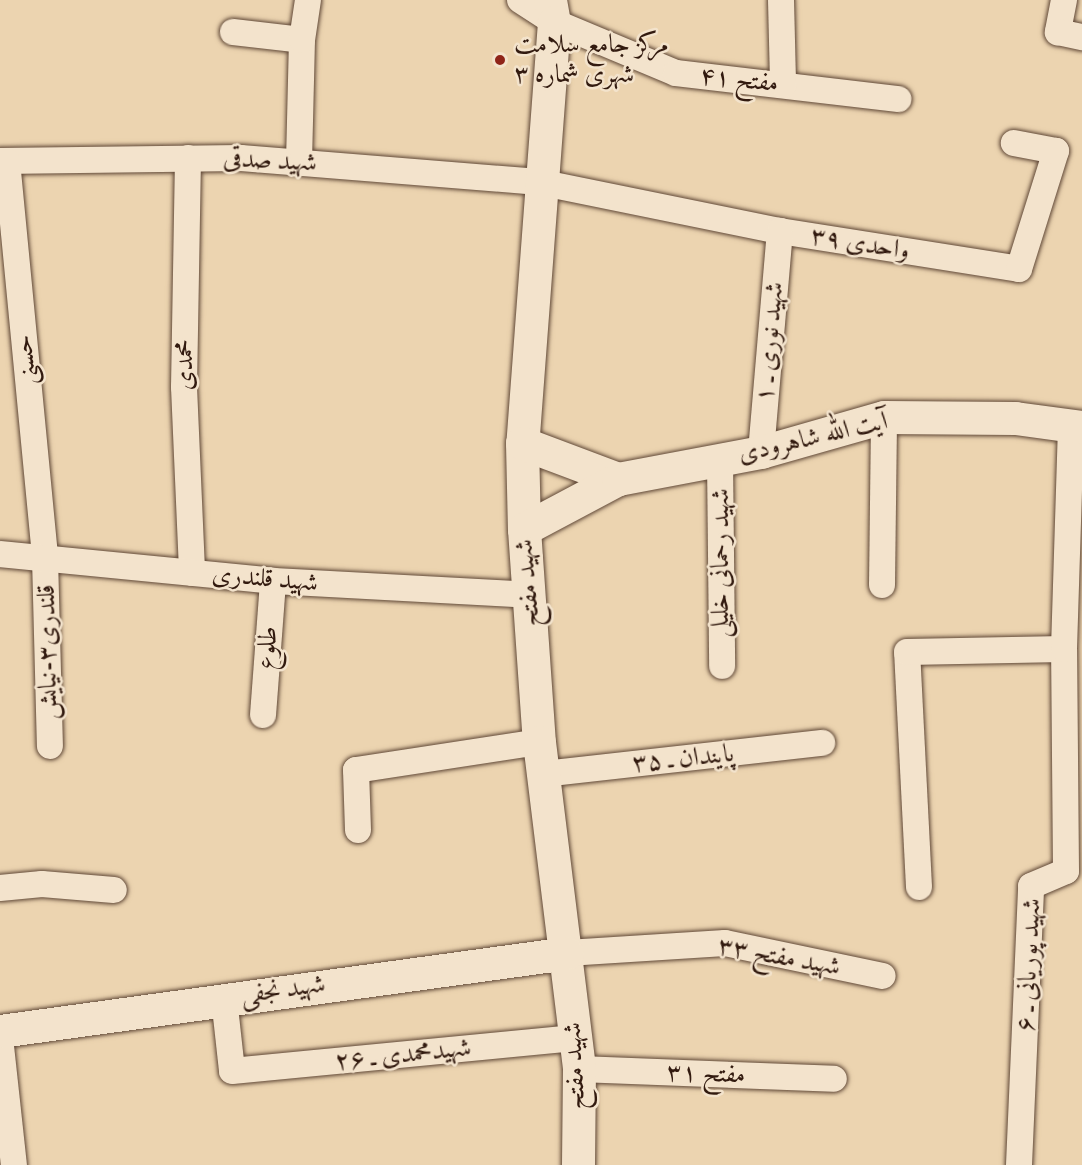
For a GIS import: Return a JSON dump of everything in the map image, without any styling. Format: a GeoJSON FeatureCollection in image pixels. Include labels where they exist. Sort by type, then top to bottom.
{"type":"FeatureCollection","features":[{"type":"Feature","properties":{"kind":"street"},"geometry":{"type":"LineString","coordinates":[[299,162],[302,40],[308,0]]}},
{"type":"Feature","properties":{"kind":"street","name":"مفتح ۴۱"},"geometry":{"type":"LineString","coordinates":[[520,0],[552,11],[676,73],[898,99]]}},
{"type":"Feature","properties":{"kind":"street"},"geometry":{"type":"LineString","coordinates":[[781,0],[783,84]]}},
{"type":"Feature","properties":{"kind":"street"},"geometry":{"type":"LineString","coordinates":[[1065,0],[1058,32],[1082,37]]}},
{"type":"Feature","properties":{"kind":"street","name":"شهید مفتح"},"geometry":{"type":"LineString","coordinates":[[552,11],[522,442],[524,529],[542,758],[567,953],[577,1053],[578,1165]]}},
{"type":"Feature","properties":{"kind":"street"},"geometry":{"type":"LineString","coordinates":[[232,32],[302,40]]}},
{"type":"Feature","properties":{"kind":"street","name":"واحدی ۳۹"},"geometry":{"type":"LineString","coordinates":[[539,182],[780,231],[1019,269],[1056,151],[1014,143]]}},
{"type":"Feature","properties":{"kind":"street","name":"شهید صدقی"},"geometry":{"type":"LineString","coordinates":[[3,161],[188,158],[299,162],[539,182]]}},
{"type":"Feature","properties":{"kind":"street","name":"محمدی"},"geometry":{"type":"LineString","coordinates":[[188,158],[184,387],[192,573]]}},
{"type":"Feature","properties":{"kind":"street","name":"حسنی"},"geometry":{"type":"LineString","coordinates":[[3,161],[45,558]]}},
{"type":"Feature","properties":{"kind":"street","name":"شهید نوری ـ ۱"},"geometry":{"type":"LineString","coordinates":[[761,452],[780,231]]}},
{"type":"Feature","properties":{"kind":"street"},"geometry":{"type":"LineString","coordinates":[[882,585],[884,417]]}},
{"type":"Feature","properties":{"kind":"street","name":"آیت الله شاهرودی"},"geometry":{"type":"LineString","coordinates":[[524,529],[618,479],[761,452],[884,417],[1015,418],[1076,426]]}},
{"type":"Feature","properties":{"kind":"street","name":"شهید پوریانی ـ ۶"},"geometry":{"type":"LineString","coordinates":[[1018,1165],[1031,886],[1066,871],[1075,806],[1064,649],[1076,426]]}},
{"type":"Feature","properties":{"kind":"street"},"geometry":{"type":"LineString","coordinates":[[522,442],[618,479]]}},
{"type":"Feature","properties":{"kind":"street","name":"شهید رحمانی خلیلی"},"geometry":{"type":"LineString","coordinates":[[720,459],[722,666]]}},
{"type":"Feature","properties":{"kind":"street","name":"شهید قلندری"},"geometry":{"type":"LineString","coordinates":[[0,554],[273,581],[530,595]]}},
{"type":"Feature","properties":{"kind":"street","name":"قلندری۳-نیایش"},"geometry":{"type":"LineString","coordinates":[[45,558],[50,746]]}},
{"type":"Feature","properties":{"kind":"street","name":"طلوع"},"geometry":{"type":"LineString","coordinates":[[263,715],[273,581]]}},
{"type":"Feature","properties":{"kind":"street"},"geometry":{"type":"LineString","coordinates":[[919,887],[907,652],[1064,649]]}},
{"type":"Feature","properties":{"kind":"street","name":"پایندان ـ ۳۵"},"geometry":{"type":"LineString","coordinates":[[358,830],[356,770],[822,743]]}},
{"type":"Feature","properties":{"kind":"street"},"geometry":{"type":"LineString","coordinates":[[0,888],[42,884],[114,890]]}},
{"type":"Feature","properties":{"kind":"street","name":"شهید مفتح ۳۳"},"geometry":{"type":"LineString","coordinates":[[567,953],[725,943],[883,976]]}},
{"type":"Feature","properties":{"kind":"street","name":"شهید نجفی"},"geometry":{"type":"LineString","coordinates":[[0,1030],[567,953]]}},
{"type":"Feature","properties":{"kind":"street","name":"شهیدمحمدی ـ ۲۶"},"geometry":{"type":"LineString","coordinates":[[224,998],[232,1071],[577,1053]]}},
{"type":"Feature","properties":{"kind":"street"},"geometry":{"type":"LineString","coordinates":[[0,1037],[14,1165]]}},
{"type":"Feature","properties":{"kind":"street","name":"مفتح ۳۱"},"geometry":{"type":"LineString","coordinates":[[577,1053],[834,1079]]}},
{"type":"Feature","properties":{"kind":"place","name":"مرکز جامع سلامت شهری شماره ۳"},"geometry":{"type":"Point","coordinates":[500,60]}}]}
